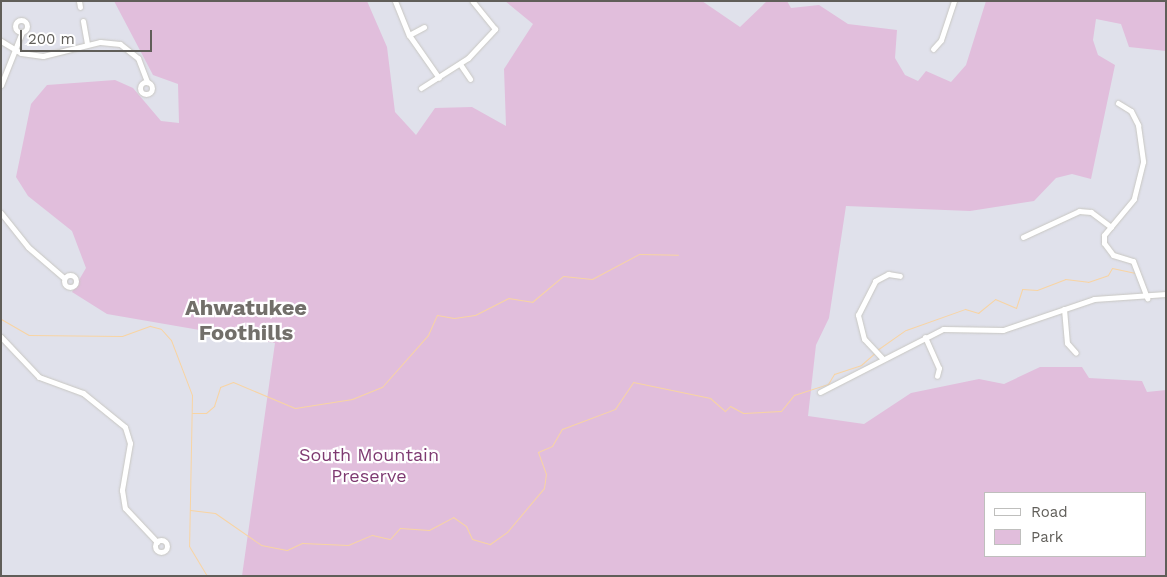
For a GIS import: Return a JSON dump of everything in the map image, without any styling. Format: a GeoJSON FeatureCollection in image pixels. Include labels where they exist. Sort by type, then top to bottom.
{"type":"FeatureCollection","features":[{"type":"Feature","properties":{"kind":"street"},"geometry":{"type":"LineString","coordinates":[[395,1],[409,34],[439,78]]}},
{"type":"Feature","properties":{"kind":"street"},"geometry":{"type":"LineString","coordinates":[[421,88],[460,64],[495,29],[472,1]]}},
{"type":"Feature","properties":{"kind":"street"},"geometry":{"type":"LineString","coordinates":[[933,49],[941,40],[954,1]]}},
{"type":"Feature","properties":{"kind":"street"},"geometry":{"type":"LineString","coordinates":[[83,21],[87,44]]}},
{"type":"Feature","properties":{"kind":"street"},"geometry":{"type":"LineString","coordinates":[[409,34],[424,27]]}},
{"type":"Feature","properties":{"kind":"street"},"geometry":{"type":"LineString","coordinates":[[1,85],[22,32]]}},
{"type":"Feature","properties":{"kind":"street"},"geometry":{"type":"LineString","coordinates":[[1,41],[15,50],[43,56],[87,44],[110,42],[130,49],[145,69],[147,82]]}},
{"type":"Feature","properties":{"kind":"street"},"geometry":{"type":"LineString","coordinates":[[460,64],[470,79]]}},
{"type":"Feature","properties":{"kind":"street"},"geometry":{"type":"LineString","coordinates":[[1118,103],[1131,111],[1138,125],[1143,162],[1134,199],[1104,235],[1107,251],[1133,261],[1147,298]]}},
{"type":"Feature","properties":{"kind":"street"},"geometry":{"type":"LineString","coordinates":[[1023,238],[1079,211],[1091,212],[1111,227]]}},
{"type":"Feature","properties":{"kind":"street"},"geometry":{"type":"LineString","coordinates":[[2,214],[28,247],[64,278]]}},
{"type":"Feature","properties":{"kind":"street"},"geometry":{"type":"LineString","coordinates":[[900,276],[888,274],[875,281],[859,310],[860,329],[886,361],[925,337],[958,327],[1013,328],[1094,299],[1147,298],[1166,294]]}},
{"type":"Feature","properties":{"kind":"street"},"geometry":{"type":"LineString","coordinates":[[1064,309],[1067,343],[1076,353]]}},
{"type":"Feature","properties":{"kind":"street"},"geometry":{"type":"LineString","coordinates":[[1,337],[39,377],[83,393],[126,427],[130,443],[122,490],[126,508],[157,542]]}},
{"type":"Feature","properties":{"kind":"street"},"geometry":{"type":"LineString","coordinates":[[925,337],[937,376]]}},
{"type":"Feature","properties":{"kind":"street"},"geometry":{"type":"LineString","coordinates":[[820,392],[882,358]]}},
{"type":"Feature","properties":{"kind":"green space","name":"South Mountain Preserve"},"geometry":{"type":"Polygon","coordinates":[[[114,1],[367,1],[387,47],[395,112],[416,135],[435,108],[472,107],[506,126],[504,69],[533,24],[505,1],[702,1],[740,27],[767,1],[787,1],[791,8],[819,5],[848,24],[897,30],[895,58],[905,75],[918,81],[926,71],[951,82],[966,65],[986,1],[1166,1],[1166,51],[1129,47],[1121,24],[1096,19],[1093,40],[1098,55],[1115,65],[1091,179],[1072,174],[1056,178],[1034,201],[970,211],[846,206],[829,318],[816,345],[808,416],[864,424],[911,393],[979,379],[1004,384],[1040,367],[1082,367],[1089,378],[1142,381],[1147,392],[1166,390],[1166,576],[242,576],[275,343],[107,314],[72,292],[86,268],[72,231],[28,196],[16,177],[31,104],[47,85],[115,80],[133,88],[161,121],[179,123],[178,84],[153,75],[114,1]]]}},
{"type":"Feature","properties":{"kind":"waterway"},"geometry":{"type":"LineString","coordinates":[[192,413],[206,413],[214,406],[220,387],[233,382],[295,408],[352,399],[382,387],[428,335],[437,315],[454,318],[475,315],[508,298],[532,302],[563,276],[592,279],[639,254],[678,255]]}},
{"type":"Feature","properties":{"kind":"waterway"},"geometry":{"type":"LineString","coordinates":[[877,350],[906,330],[965,309],[978,313],[995,299],[1016,308],[1022,289],[1037,290],[1065,279],[1088,282],[1108,275],[1112,268],[1136,273]]}},
{"type":"Feature","properties":{"kind":"waterway"},"geometry":{"type":"LineString","coordinates":[[1,319],[29,335],[122,336],[150,326],[161,329],[171,340],[192,395],[189,546],[207,576]]}},
{"type":"Feature","properties":{"kind":"waterway"},"geometry":{"type":"LineString","coordinates":[[190,510],[215,513],[261,545],[287,550],[302,543],[348,545],[372,535],[390,539],[400,528],[429,530],[453,517],[466,526],[472,539],[490,544],[507,532],[544,488],[546,474],[538,452],[552,446],[562,429],[615,409],[633,382],[710,398],[725,411],[730,406],[743,413],[781,411],[794,395],[828,384],[834,374],[861,365],[875,353]]}},
{"type":"Feature","properties":{"kind":"district","name":"Ahwatukee Foothills"},"geometry":{"type":"Point","coordinates":[246,320]}}]}
